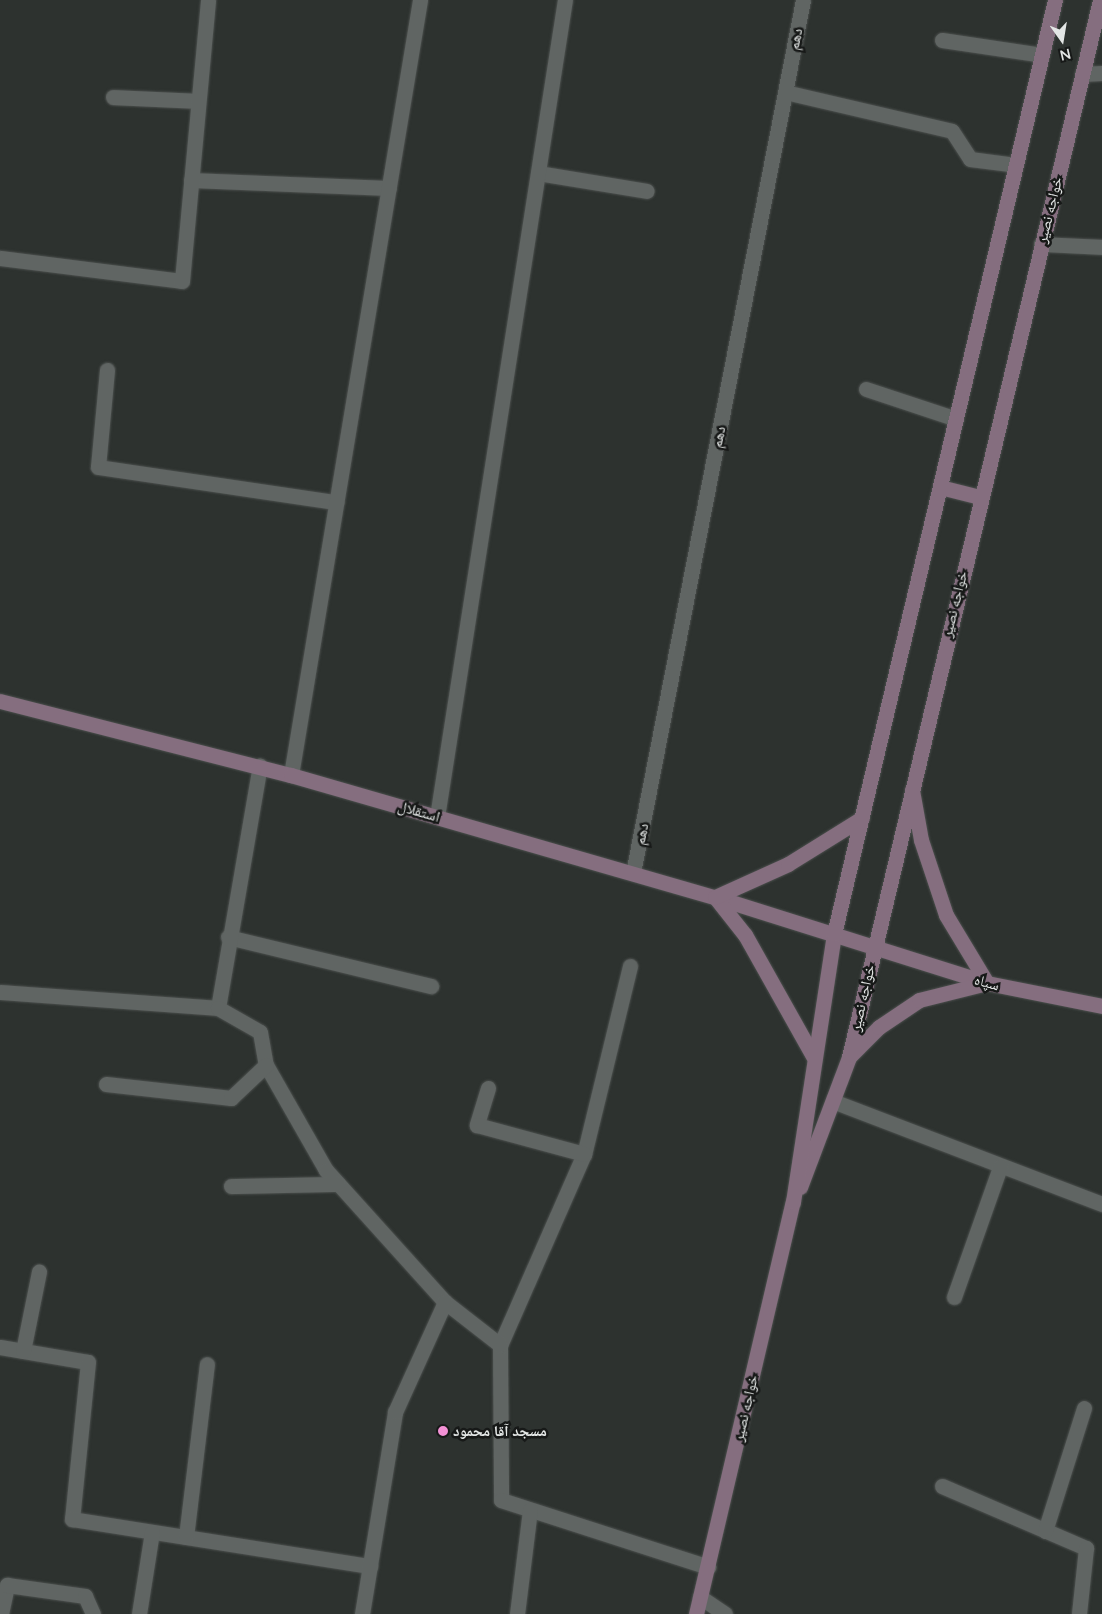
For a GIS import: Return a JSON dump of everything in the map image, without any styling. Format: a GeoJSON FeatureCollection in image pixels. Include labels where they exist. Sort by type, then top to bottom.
{"type":"FeatureCollection","features":[{"type":"Feature","properties":{"kind":"street"},"geometry":{"type":"LineString","coordinates":[[0,258],[182,281],[208,0]]}},
{"type":"Feature","properties":{"kind":"street"},"geometry":{"type":"LineString","coordinates":[[291,775],[420,0]]}},
{"type":"Feature","properties":{"kind":"street"},"geometry":{"type":"LineString","coordinates":[[437,817],[565,0]]}},
{"type":"Feature","properties":{"kind":"street","name":"دهم"},"geometry":{"type":"LineString","coordinates":[[633,873],[803,0]]}},
{"type":"Feature","properties":{"kind":"street","name":"خواجه نصیر"},"geometry":{"type":"LineString","coordinates":[[696,1614],[793,1202],[813,1056],[834,934],[1055,0]]}},
{"type":"Feature","properties":{"kind":"street","name":"خواجه نصیر"},"geometry":{"type":"LineString","coordinates":[[793,1202],[835,1102],[848,1057],[911,785],[1100,0]]}},
{"type":"Feature","properties":{"kind":"street"},"geometry":{"type":"LineString","coordinates":[[942,40],[1042,55]]}},
{"type":"Feature","properties":{"kind":"street"},"geometry":{"type":"LineString","coordinates":[[1082,74],[1102,73]]}},
{"type":"Feature","properties":{"kind":"street"},"geometry":{"type":"LineString","coordinates":[[785,92],[952,131],[970,159],[1016,165]]}},
{"type":"Feature","properties":{"kind":"street"},"geometry":{"type":"LineString","coordinates":[[113,97],[198,100]]}},
{"type":"Feature","properties":{"kind":"street"},"geometry":{"type":"LineString","coordinates":[[538,173],[647,191]]}},
{"type":"Feature","properties":{"kind":"street"},"geometry":{"type":"LineString","coordinates":[[191,180],[389,188]]}},
{"type":"Feature","properties":{"kind":"street"},"geometry":{"type":"LineString","coordinates":[[1041,244],[1102,247]]}},
{"type":"Feature","properties":{"kind":"street"},"geometry":{"type":"LineString","coordinates":[[107,370],[98,467],[336,502]]}},
{"type":"Feature","properties":{"kind":"street"},"geometry":{"type":"LineString","coordinates":[[866,388],[956,419]]}},
{"type":"Feature","properties":{"kind":"street"},"geometry":{"type":"LineString","coordinates":[[940,487],[980,497]]}},
{"type":"Feature","properties":{"kind":"street","name":"استقلال"},"geometry":{"type":"LineString","coordinates":[[0,701],[260,766],[633,873],[834,934]]}},
{"type":"Feature","properties":{"kind":"street"},"geometry":{"type":"LineString","coordinates":[[218,1008],[228,937],[260,766]]}},
{"type":"Feature","properties":{"kind":"street"},"geometry":{"type":"LineString","coordinates":[[848,1057],[880,1027],[919,1000],[987,983],[946,916],[921,840],[911,785]]}},
{"type":"Feature","properties":{"kind":"street"},"geometry":{"type":"LineString","coordinates":[[813,1056],[745,935],[715,897],[788,864],[862,818]]}},
{"type":"Feature","properties":{"kind":"street","name":"سپاه"},"geometry":{"type":"LineString","coordinates":[[834,934],[875,945],[987,983],[1102,1006]]}},
{"type":"Feature","properties":{"kind":"street"},"geometry":{"type":"LineString","coordinates":[[228,937],[431,986]]}},
{"type":"Feature","properties":{"kind":"street"},"geometry":{"type":"LineString","coordinates":[[630,966],[584,1154],[500,1345],[501,1500],[708,1567]]}},
{"type":"Feature","properties":{"kind":"street"},"geometry":{"type":"LineString","coordinates":[[0,992],[218,1008],[260,1032],[266,1065],[338,1184],[445,1302],[500,1345]]}},
{"type":"Feature","properties":{"kind":"street"},"geometry":{"type":"LineString","coordinates":[[106,1084],[231,1098],[266,1065]]}},
{"type":"Feature","properties":{"kind":"street"},"geometry":{"type":"LineString","coordinates":[[488,1088],[478,1125],[584,1154]]}},
{"type":"Feature","properties":{"kind":"street"},"geometry":{"type":"LineString","coordinates":[[835,1102],[1000,1167],[1102,1204]]}},
{"type":"Feature","properties":{"kind":"street"},"geometry":{"type":"LineString","coordinates":[[954,1297],[1000,1167]]}},
{"type":"Feature","properties":{"kind":"street"},"geometry":{"type":"LineString","coordinates":[[231,1186],[338,1184]]}},
{"type":"Feature","properties":{"kind":"street"},"geometry":{"type":"LineString","coordinates":[[23,1351],[40,1272]]}},
{"type":"Feature","properties":{"kind":"street"},"geometry":{"type":"LineString","coordinates":[[362,1614],[396,1412],[445,1302]]}},
{"type":"Feature","properties":{"kind":"street"},"geometry":{"type":"LineString","coordinates":[[0,1347],[88,1362],[72,1519],[370,1566]]}},
{"type":"Feature","properties":{"kind":"street"},"geometry":{"type":"LineString","coordinates":[[186,1537],[208,1364]]}},
{"type":"Feature","properties":{"kind":"street"},"geometry":{"type":"LineString","coordinates":[[1045,1531],[1084,1408]]}},
{"type":"Feature","properties":{"kind":"street"},"geometry":{"type":"LineString","coordinates":[[942,1486],[1086,1548],[1079,1614]]}},
{"type":"Feature","properties":{"kind":"street"},"geometry":{"type":"LineString","coordinates":[[517,1614],[530,1510]]}},
{"type":"Feature","properties":{"kind":"street"},"geometry":{"type":"LineString","coordinates":[[139,1614],[152,1532]]}},
{"type":"Feature","properties":{"kind":"street"},"geometry":{"type":"LineString","coordinates":[[1,1614],[7,1585],[85,1596],[93,1614]]}},
{"type":"Feature","properties":{"kind":"street"},"geometry":{"type":"LineString","coordinates":[[700,1597],[725,1614]]}},
{"type":"Feature","properties":{"kind":"place","name":"مسجد آقا محمود"},"geometry":{"type":"Point","coordinates":[443,1431]}}]}
